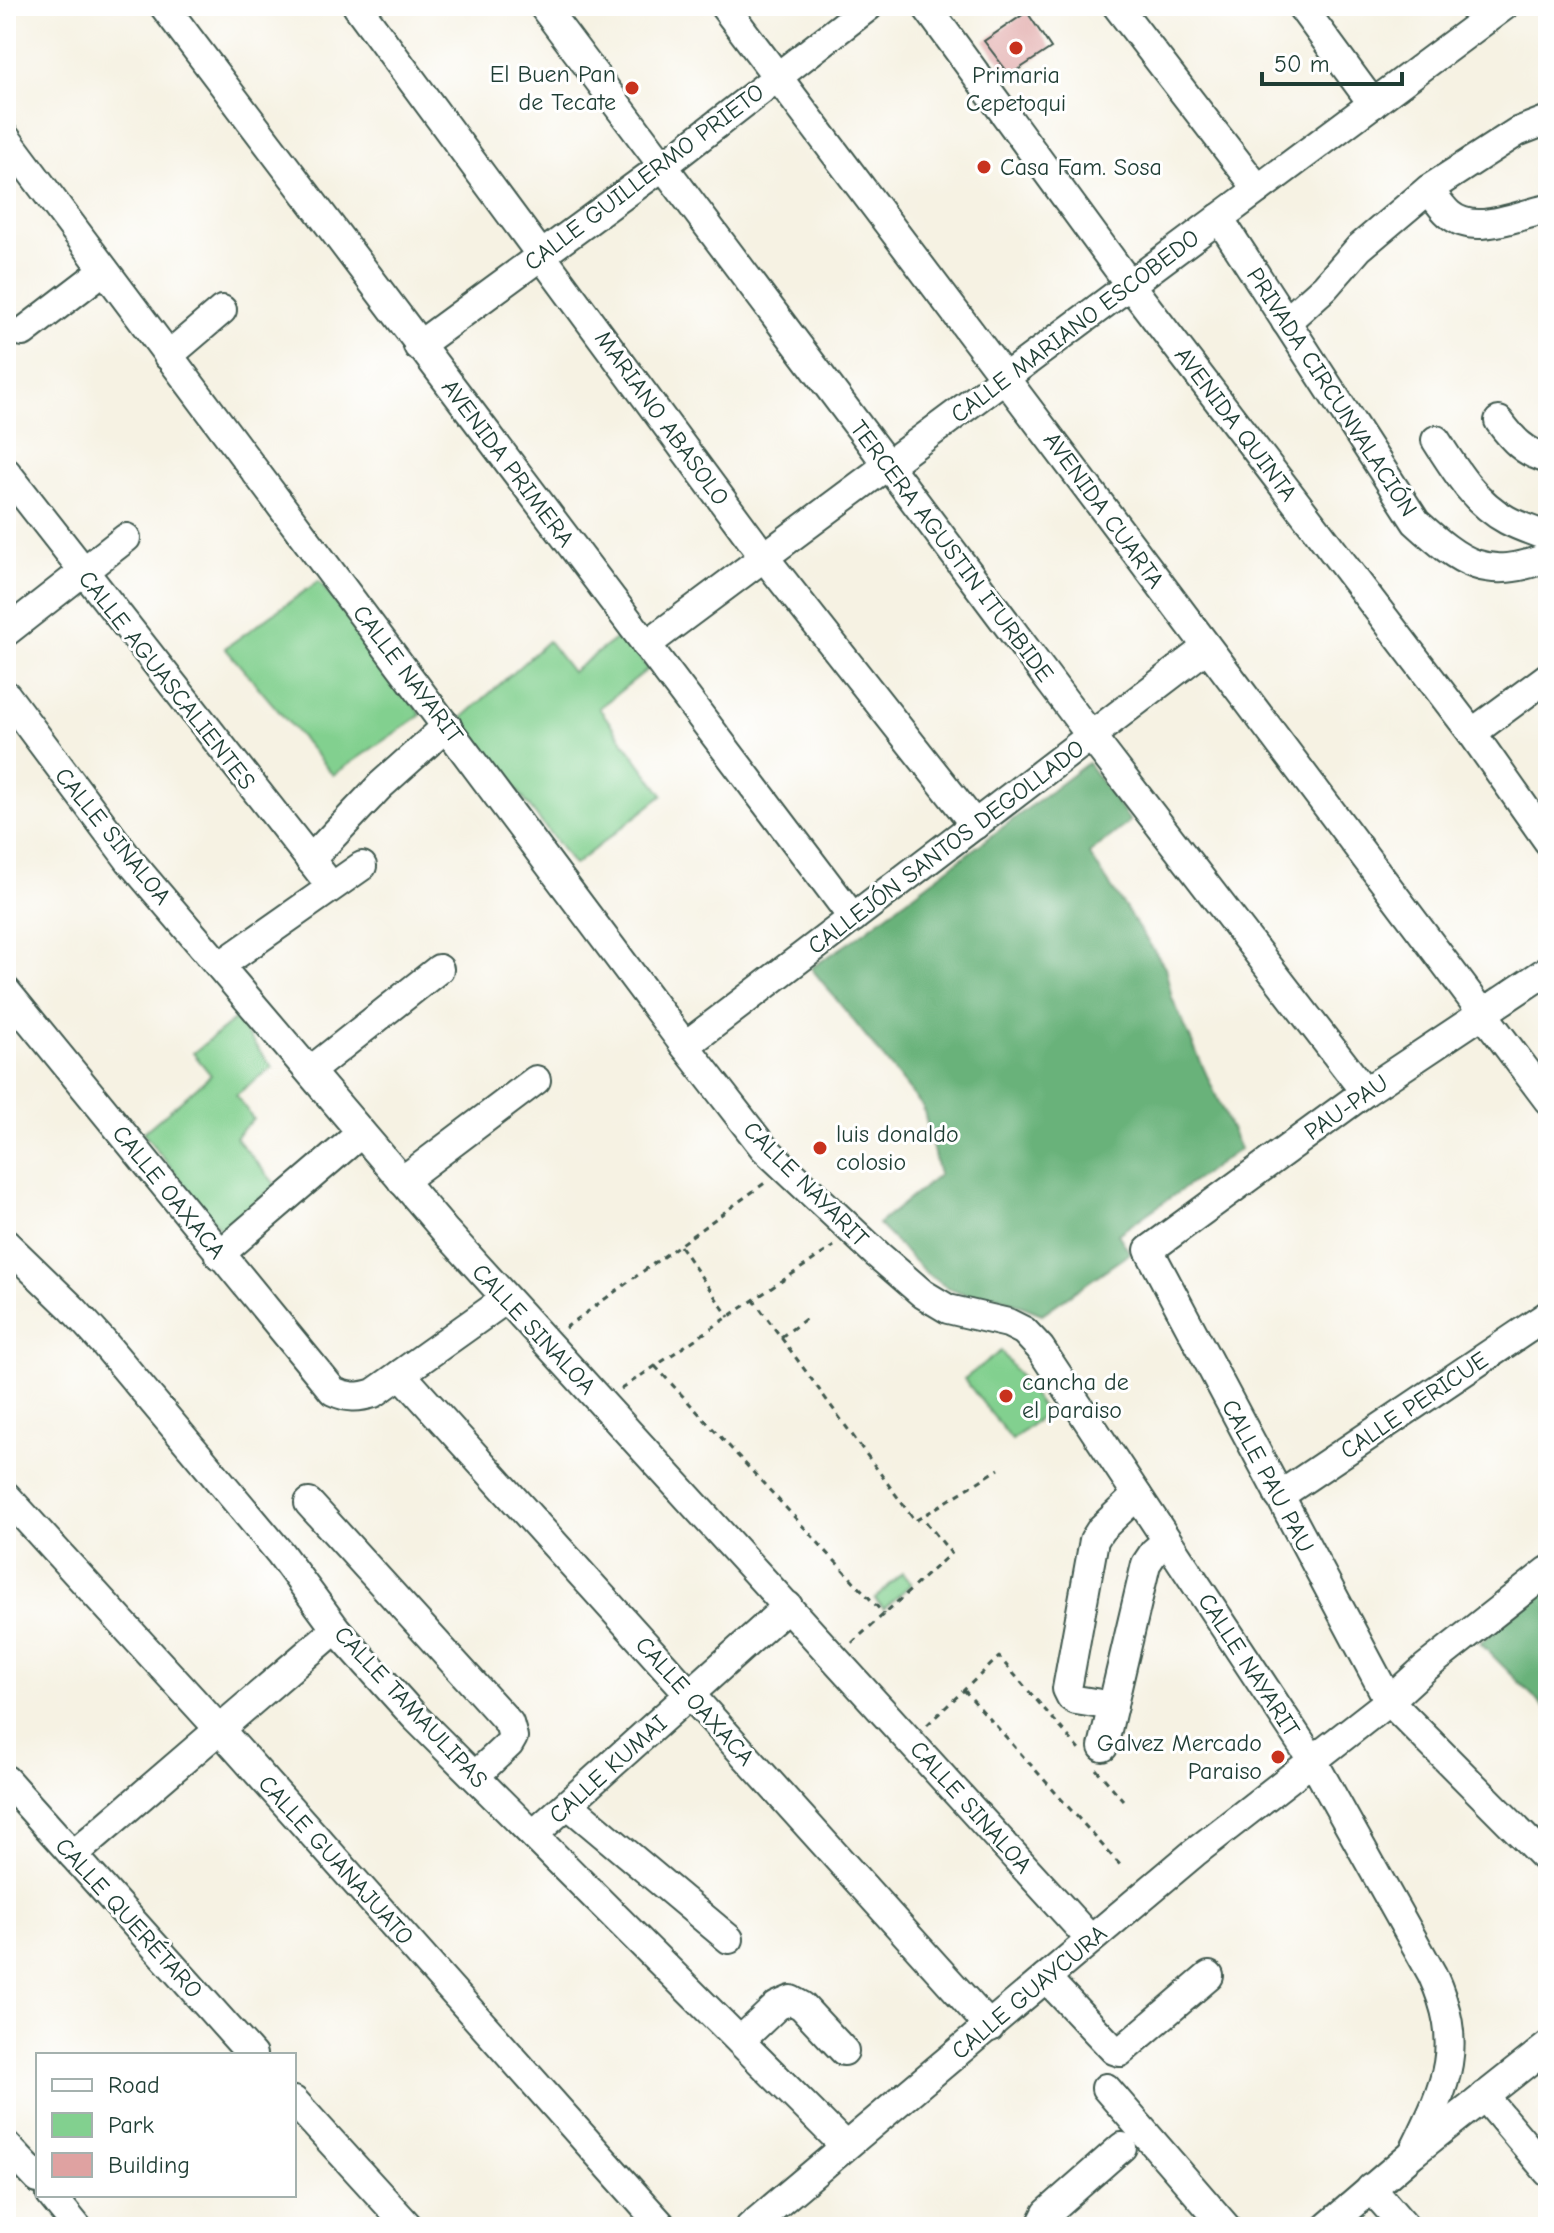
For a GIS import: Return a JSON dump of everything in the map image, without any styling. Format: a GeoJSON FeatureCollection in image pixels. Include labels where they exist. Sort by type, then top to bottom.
{"type":"FeatureCollection","features":[{"type":"Feature","properties":{"kind":"street","name":"AVENIDA PRIMERA"},"geometry":{"type":"LineString","coordinates":[[164,6],[853,918]]}},
{"type":"Feature","properties":{"kind":"street","name":"MARIANO ABASOLO"},"geometry":{"type":"LineString","coordinates":[[357,6],[764,557],[975,825]]}},
{"type":"Feature","properties":{"kind":"street","name":"TERCERA AGUSTIN ITURBIDE"},"geometry":{"type":"LineString","coordinates":[[543,6],[1091,736],[1365,1092]]}},
{"type":"Feature","properties":{"kind":"street","name":"AVENIDA CUARTA"},"geometry":{"type":"LineString","coordinates":[[724,6],[1007,377],[1206,648],[1548,1100]]}},
{"type":"Feature","properties":{"kind":"street","name":"CALLE GUILLERMO PRIETO"},"geometry":{"type":"LineString","coordinates":[[418,346],[663,166],[869,6]]}},
{"type":"Feature","properties":{"kind":"street","name":"AVENIDA QUINTA"},"geometry":{"type":"LineString","coordinates":[[926,6],[1130,285],[1472,733],[1548,841]]}},
{"type":"Feature","properties":{"kind":"street"},"geometry":{"type":"LineString","coordinates":[[1117,6],[1258,189]]}},
{"type":"Feature","properties":{"kind":"street"},"geometry":{"type":"LineString","coordinates":[[1301,6],[1373,104]]}},
{"type":"Feature","properties":{"kind":"street","name":"CALLE MARIANO ESCOBEDO"},"geometry":{"type":"LineString","coordinates":[[646,645],[1503,6]]}},
{"type":"Feature","properties":{"kind":"street"},"geometry":{"type":"LineString","coordinates":[[1286,322],[1325,287],[1359,248],[1429,189],[1517,132],[1548,120]]}},
{"type":"Feature","properties":{"kind":"street","name":"CALLE NAYARIT"},"geometry":{"type":"LineString","coordinates":[[6,138],[764,1148],[923,1294],[948,1309],[1008,1323],[1024,1331],[1040,1348],[1313,1761],[1443,1997],[1451,2048],[1448,2073],[1413,2153]]}},
{"type":"Feature","properties":{"kind":"street"},"geometry":{"type":"LineString","coordinates":[[1429,189],[1449,214],[1470,224],[1492,223],[1548,209]]}},
{"type":"Feature","properties":{"kind":"street","name":"PRIVADA CIRCUNVALACIÓN"},"geometry":{"type":"LineString","coordinates":[[1219,218],[1416,522],[1443,547],[1466,562],[1492,569],[1516,569],[1548,557]]}},
{"type":"Feature","properties":{"kind":"street"},"geometry":{"type":"LineString","coordinates":[[23,332],[104,270]]}},
{"type":"Feature","properties":{"kind":"street"},"geometry":{"type":"LineString","coordinates":[[168,356],[222,310]]}},
{"type":"Feature","properties":{"kind":"street"},"geometry":{"type":"LineString","coordinates":[[1499,421],[1516,444],[1534,456],[1548,459]]}},
{"type":"Feature","properties":{"kind":"street"},"geometry":{"type":"LineString","coordinates":[[1436,440],[1460,477],[1485,505],[1506,520],[1548,537]]}},
{"type":"Feature","properties":{"kind":"street","name":"CALLE AGUASCALIENTES"},"geometry":{"type":"LineString","coordinates":[[6,472],[331,886]]}},
{"type":"Feature","properties":{"kind":"street"},"geometry":{"type":"LineString","coordinates":[[6,632],[126,538]]}},
{"type":"Feature","properties":{"kind":"street","name":"CALLEJÓN SANTOS DEGOLLADO"},"geometry":{"type":"LineString","coordinates":[[685,1046],[1206,648]]}},
{"type":"Feature","properties":{"kind":"street"},"geometry":{"type":"LineString","coordinates":[[1472,733],[1548,677]]}},
{"type":"Feature","properties":{"kind":"street","name":"CALLE SINALOA"},"geometry":{"type":"LineString","coordinates":[[6,695],[130,861],[402,1181],[1090,1939]]}},
{"type":"Feature","properties":{"kind":"street"},"geometry":{"type":"LineString","coordinates":[[310,860],[381,785],[447,726]]}},
{"type":"Feature","properties":{"kind":"street"},"geometry":{"type":"LineString","coordinates":[[221,965],[362,866]]}},
{"type":"Feature","properties":{"kind":"street"},"geometry":{"type":"LineString","coordinates":[[310,1071],[439,969]]}},
{"type":"Feature","properties":{"kind":"street","name":"PAU-PAU"},"geometry":{"type":"LineString","coordinates":[[1149,1250],[1365,1092],[1548,970]]}},
{"type":"Feature","properties":{"kind":"street","name":"CALLE OAXACA"},"geometry":{"type":"LineString","coordinates":[[6,991],[333,1391],[346,1397],[360,1397],[374,1393],[401,1374],[990,2027]]}},
{"type":"Feature","properties":{"kind":"street"},"geometry":{"type":"LineString","coordinates":[[402,1181],[536,1080]]}},
{"type":"Feature","properties":{"kind":"street"},"geometry":{"type":"LineString","coordinates":[[219,1255],[361,1133]]}},
{"type":"Feature","properties":{"kind":"street","name":"CALLE TAMAULIPAS"},"geometry":{"type":"LineString","coordinates":[[6,1244],[73,1309],[134,1379],[280,1553],[336,1629],[415,1717],[844,2145]]}},
{"type":"Feature","properties":{"kind":"street","name":"CALLE PAU PAU"},"geometry":{"type":"LineString","coordinates":[[1149,1250],[1389,1701],[1548,1861]]}},
{"type":"Feature","properties":{"kind":"street"},"geometry":{"type":"LineString","coordinates":[[401,1374],[506,1299]]}},
{"type":"Feature","properties":{"kind":"street","name":"CALLE PERICUE"},"geometry":{"type":"LineString","coordinates":[[1279,1496],[1548,1315]]}},
{"type":"Feature","properties":{"kind":"street"},"geometry":{"type":"LineString","coordinates":[[1113,1706],[1076,1700],[1067,1689],[1094,1540],[1101,1529],[1137,1495]]}},
{"type":"Feature","properties":{"kind":"street","name":"CALLE GUANAJUATO"},"geometry":{"type":"LineString","coordinates":[[6,1496],[220,1730],[663,2227]]}},
{"type":"Feature","properties":{"kind":"street"},"geometry":{"type":"LineString","coordinates":[[309,1503],[509,1723],[513,1737],[509,1744],[475,1776]]}},
{"type":"Feature","properties":{"kind":"street"},"geometry":{"type":"LineString","coordinates":[[1092,1754],[1113,1706],[1146,1564],[1167,1541]]}},
{"type":"Feature","properties":{"kind":"street"},"geometry":{"type":"LineString","coordinates":[[1389,1701],[1425,1668],[1548,1571]]}},
{"type":"Feature","properties":{"kind":"street","name":"CALLE KUMAI"},"geometry":{"type":"LineString","coordinates":[[534,1834],[788,1606]]}},
{"type":"Feature","properties":{"kind":"street"},"geometry":{"type":"LineString","coordinates":[[73,1855],[336,1629]]}},
{"type":"Feature","properties":{"kind":"street","name":"CALLE GUAYCURA"},"geometry":{"type":"LineString","coordinates":[[750,2227],[1194,1853],[1389,1701]]}},
{"type":"Feature","properties":{"kind":"street","name":"CALLE QUERÉTARO"},"geometry":{"type":"LineString","coordinates":[[6,1780],[250,2053]]}},
{"type":"Feature","properties":{"kind":"street"},"geometry":{"type":"LineString","coordinates":[[569,1805],[729,1939]]}},
{"type":"Feature","properties":{"kind":"street"},"geometry":{"type":"LineString","coordinates":[[1046,1978],[1114,2050],[1120,2052],[1209,1976]]}},
{"type":"Feature","properties":{"kind":"street"},"geometry":{"type":"LineString","coordinates":[[740,2041],[777,2006],[791,2000],[802,2006],[844,2051]]}},
{"type":"Feature","properties":{"kind":"street"},"geometry":{"type":"LineString","coordinates":[[1327,2227],[1413,2153],[1548,2046]]}},
{"type":"Feature","properties":{"kind":"street"},"geometry":{"type":"LineString","coordinates":[[1106,2088],[1226,2227]]}},
{"type":"Feature","properties":{"kind":"street"},"geometry":{"type":"LineString","coordinates":[[1484,2096],[1548,2172]]}},
{"type":"Feature","properties":{"kind":"street"},"geometry":{"type":"LineString","coordinates":[[296,2103],[409,2227]]}},
{"type":"Feature","properties":{"kind":"street"},"geometry":{"type":"LineString","coordinates":[[6,2145],[36,2177]]}},
{"type":"Feature","properties":{"kind":"street"},"geometry":{"type":"LineString","coordinates":[[1040,2227],[1047,2213],[1122,2147]]}},
{"type":"Feature","properties":{"kind":"street"},"geometry":{"type":"LineString","coordinates":[[1371,2188],[1405,2227]]}},
{"type":"Feature","properties":{"kind":"street"},"geometry":{"type":"LineString","coordinates":[[53,2197],[77,2227]]}},
{"type":"Feature","properties":{"kind":"path"},"geometry":{"type":"LineString","coordinates":[[562,1330],[770,1179]]}},
{"type":"Feature","properties":{"kind":"path"},"geometry":{"type":"LineString","coordinates":[[602,1402],[854,1233]]}},
{"type":"Feature","properties":{"kind":"path"},"geometry":{"type":"LineString","coordinates":[[680,1246],[729,1317]]}},
{"type":"Feature","properties":{"kind":"path"},"geometry":{"type":"LineString","coordinates":[[753,1299],[915,1521],[999,1469]]}},
{"type":"Feature","properties":{"kind":"path"},"geometry":{"type":"LineString","coordinates":[[781,1337],[807,1318]]}},
{"type":"Feature","properties":{"kind":"path"},"geometry":{"type":"LineString","coordinates":[[655,1366],[884,1614]]}},
{"type":"Feature","properties":{"kind":"path"},"geometry":{"type":"LineString","coordinates":[[849,1646],[951,1553],[922,1517]]}},
{"type":"Feature","properties":{"kind":"path"},"geometry":{"type":"LineString","coordinates":[[910,1741],[999,1657],[1092,1754],[1123,1800]]}},
{"type":"Feature","properties":{"kind":"path"},"geometry":{"type":"LineString","coordinates":[[964,1690],[1121,1866]]}},
{"type":"Feature","properties":{"kind":"green space"},"geometry":{"type":"Polygon","coordinates":[[[319,581],[421,715],[333,775],[225,648],[319,581]]]}},
{"type":"Feature","properties":{"kind":"green space"},"geometry":{"type":"Polygon","coordinates":[[[622,634],[648,669],[599,708],[663,795],[574,865],[462,718],[548,641],[572,672],[622,634]]]}},
{"type":"Feature","properties":{"kind":"green space"},"geometry":{"type":"Polygon","coordinates":[[[1088,763],[1130,821],[1089,854],[1165,967],[1172,998],[1240,1149],[1118,1234],[1130,1253],[1042,1314],[997,1296],[968,1295],[948,1288],[926,1273],[878,1224],[939,1175],[923,1107],[811,968],[853,940],[1088,763]]]}},
{"type":"Feature","properties":{"kind":"green space"},"geometry":{"type":"Polygon","coordinates":[[[235,1019],[272,1067],[236,1095],[253,1119],[235,1137],[276,1185],[221,1230],[143,1133],[211,1075],[193,1053],[235,1019]]]}},
{"type":"Feature","properties":{"kind":"green space","name":"cancha de el paraiso"},"geometry":{"type":"Polygon","coordinates":[[[1001,1351],[1046,1413],[1012,1440],[964,1379],[1001,1351]]]}},
{"type":"Feature","properties":{"kind":"green space"},"geometry":{"type":"Polygon","coordinates":[[[902,1573],[911,1584],[884,1609],[875,1599],[902,1573]]]}},
{"type":"Feature","properties":{"kind":"green space"},"geometry":{"type":"Polygon","coordinates":[[[1548,1584],[1548,1711],[1480,1643],[1548,1584]]]}},
{"type":"Feature","properties":{"kind":"building"},"geometry":{"type":"Polygon","coordinates":[[[1027,12],[1051,48],[1010,75],[984,41],[1027,12]]]}},
{"type":"Feature","properties":{"kind":"place","name":"Primaria Cepetoqui"},"geometry":{"type":"Point","coordinates":[1016,48]}},
{"type":"Feature","properties":{"kind":"place","name":"El Buen Pan de Tecate"},"geometry":{"type":"Point","coordinates":[632,88]}},
{"type":"Feature","properties":{"kind":"place","name":"Casa Fam. Sosa"},"geometry":{"type":"Point","coordinates":[984,167]}},
{"type":"Feature","properties":{"kind":"place","name":"luis donaldo colosio"},"geometry":{"type":"Point","coordinates":[820,1148]}},
{"type":"Feature","properties":{"kind":"place","name":"cancha de el paraiso"},"geometry":{"type":"Point","coordinates":[1006,1396]}},
{"type":"Feature","properties":{"kind":"place","name":"Galvez Mercado Paraiso"},"geometry":{"type":"Point","coordinates":[1278,1757]}}]}
